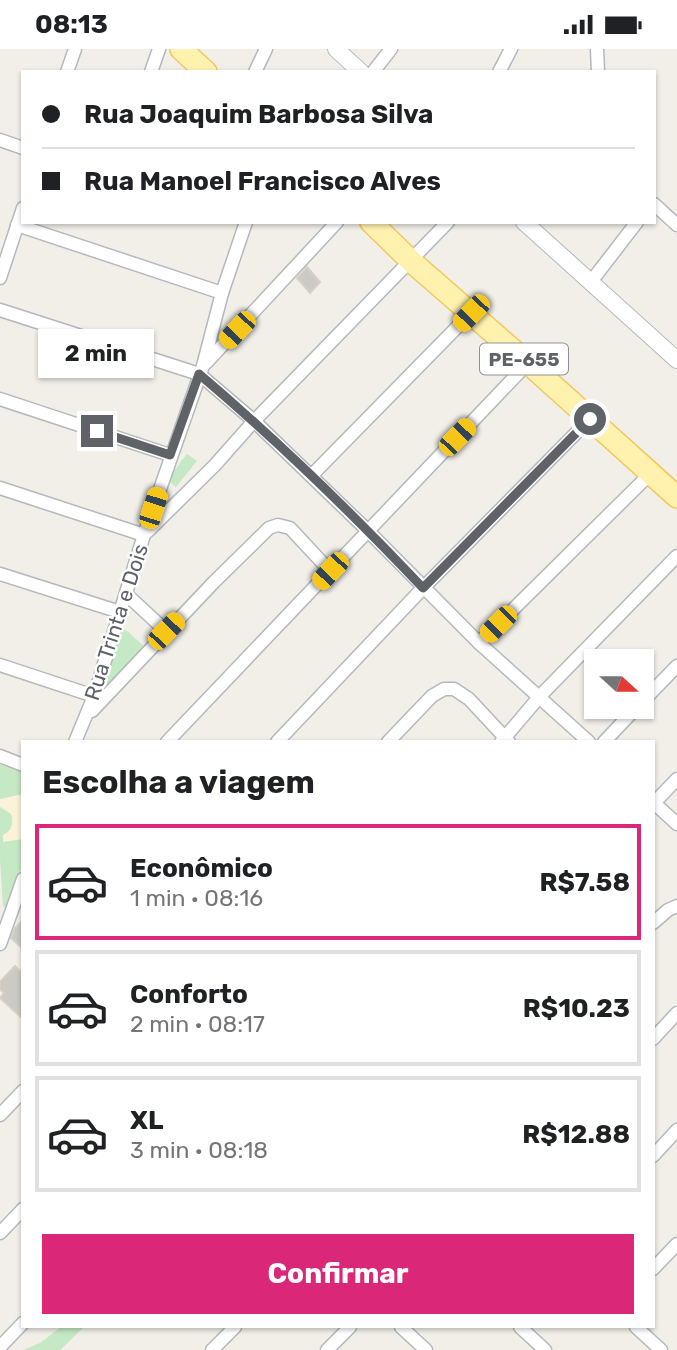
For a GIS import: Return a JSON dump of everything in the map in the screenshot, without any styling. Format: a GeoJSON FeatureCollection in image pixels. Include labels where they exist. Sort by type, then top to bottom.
{"type":"FeatureCollection","features":[{"type":"Feature","properties":{"kind":"main road"},"geometry":{"type":"LineString","coordinates":[[181,49],[204,70]]}},
{"type":"Feature","properties":{"kind":"main road","name":"PE-655"},"geometry":{"type":"LineString","coordinates":[[373,224],[412,262],[677,498]]}},
{"type":"Feature","properties":{"kind":"street"},"geometry":{"type":"LineString","coordinates":[[68,70],[75,49]]}},
{"type":"Feature","properties":{"kind":"street"},"geometry":{"type":"LineString","coordinates":[[152,70],[159,49]]}},
{"type":"Feature","properties":{"kind":"street"},"geometry":{"type":"LineString","coordinates":[[256,70],[266,49]]}},
{"type":"Feature","properties":{"kind":"street"},"geometry":{"type":"LineString","coordinates":[[336,49],[360,70]]}},
{"type":"Feature","properties":{"kind":"street"},"geometry":{"type":"LineString","coordinates":[[375,70],[391,49]]}},
{"type":"Feature","properties":{"kind":"street"},"geometry":{"type":"LineString","coordinates":[[500,70],[511,49]]}},
{"type":"Feature","properties":{"kind":"street"},"geometry":{"type":"LineString","coordinates":[[597,49],[598,70]]}},
{"type":"Feature","properties":{"kind":"street"},"geometry":{"type":"LineString","coordinates":[[0,140],[21,147]]}},
{"type":"Feature","properties":{"kind":"street"},"geometry":{"type":"LineString","coordinates":[[656,206],[677,225]]}},
{"type":"Feature","properties":{"kind":"street"},"geometry":{"type":"LineString","coordinates":[[0,278],[21,214]]}},
{"type":"Feature","properties":{"kind":"street","name":"Rua Trinta e Dois"},"geometry":{"type":"LineString","coordinates":[[76,740],[94,696],[170,455],[201,370],[245,224]]}},
{"type":"Feature","properties":{"kind":"street"},"geometry":{"type":"LineString","coordinates":[[201,370],[335,224]]}},
{"type":"Feature","properties":{"kind":"street"},"geometry":{"type":"LineString","coordinates":[[0,488],[144,535],[215,465],[254,421],[446,224]]}},
{"type":"Feature","properties":{"kind":"street"},"geometry":{"type":"LineString","coordinates":[[526,224],[677,360]]}},
{"type":"Feature","properties":{"kind":"street"},"geometry":{"type":"LineString","coordinates":[[590,283],[635,224]]}},
{"type":"Feature","properties":{"kind":"street"},"geometry":{"type":"LineString","coordinates":[[17,225],[222,293]]}},
{"type":"Feature","properties":{"kind":"street"},"geometry":{"type":"LineString","coordinates":[[0,310],[201,370],[369,531],[479,643],[587,740]]}},
{"type":"Feature","properties":{"kind":"street"},"geometry":{"type":"LineString","coordinates":[[311,476],[471,313]]}},
{"type":"Feature","properties":{"kind":"street"},"geometry":{"type":"LineString","coordinates":[[169,740],[528,363]]}},
{"type":"Feature","properties":{"kind":"street"},"geometry":{"type":"LineString","coordinates":[[0,399],[170,455]]}},
{"type":"Feature","properties":{"kind":"street"},"geometry":{"type":"LineString","coordinates":[[279,740],[423,588],[590,419]]}},
{"type":"Feature","properties":{"kind":"street"},"geometry":{"type":"LineString","coordinates":[[479,643],[651,473]]}},
{"type":"Feature","properties":{"kind":"street"},"geometry":{"type":"LineString","coordinates":[[83,720],[166,631],[273,526],[289,528],[330,571]]}},
{"type":"Feature","properties":{"kind":"street"},"geometry":{"type":"LineString","coordinates":[[506,740],[540,696],[677,556]]}},
{"type":"Feature","properties":{"kind":"street"},"geometry":{"type":"LineString","coordinates":[[0,575],[120,612]]}},
{"type":"Feature","properties":{"kind":"street"},"geometry":{"type":"LineString","coordinates":[[126,594],[166,631]]}},
{"type":"Feature","properties":{"kind":"street"},"geometry":{"type":"LineString","coordinates":[[0,665],[94,696]]}},
{"type":"Feature","properties":{"kind":"street"},"geometry":{"type":"LineString","coordinates":[[654,690],[677,666]]}},
{"type":"Feature","properties":{"kind":"street"},"geometry":{"type":"LineString","coordinates":[[390,740],[432,696],[444,689],[453,689],[469,699],[504,740]]}},
{"type":"Feature","properties":{"kind":"street"},"geometry":{"type":"LineString","coordinates":[[606,740],[626,719]]}},
{"type":"Feature","properties":{"kind":"street"},"geometry":{"type":"LineString","coordinates":[[0,756],[21,764]]}},
{"type":"Feature","properties":{"kind":"street"},"geometry":{"type":"LineString","coordinates":[[655,801],[677,779]]}},
{"type":"Feature","properties":{"kind":"street"},"geometry":{"type":"LineString","coordinates":[[655,805],[677,824]]}},
{"type":"Feature","properties":{"kind":"street"},"geometry":{"type":"LineString","coordinates":[[1,941],[21,885]]}},
{"type":"Feature","properties":{"kind":"street"},"geometry":{"type":"LineString","coordinates":[[655,921],[667,909],[677,907]]}},
{"type":"Feature","properties":{"kind":"street"},"geometry":{"type":"LineString","coordinates":[[0,909],[1,941]]}},
{"type":"Feature","properties":{"kind":"street"},"geometry":{"type":"LineString","coordinates":[[655,1037],[677,1013]]}},
{"type":"Feature","properties":{"kind":"street"},"geometry":{"type":"LineString","coordinates":[[0,1115],[21,1093]]}},
{"type":"Feature","properties":{"kind":"street"},"geometry":{"type":"LineString","coordinates":[[655,1154],[677,1130]]}},
{"type":"Feature","properties":{"kind":"street"},"geometry":{"type":"LineString","coordinates":[[0,1233],[21,1211]]}},
{"type":"Feature","properties":{"kind":"street"},"geometry":{"type":"LineString","coordinates":[[655,1267],[677,1244]]}},
{"type":"Feature","properties":{"kind":"street"},"geometry":{"type":"LineString","coordinates":[[0,1347],[21,1326]]}},
{"type":"Feature","properties":{"kind":"street"},"geometry":{"type":"LineString","coordinates":[[212,1350],[234,1328]]}},
{"type":"Feature","properties":{"kind":"street"},"geometry":{"type":"LineString","coordinates":[[327,1350],[349,1328]]}},
{"type":"Feature","properties":{"kind":"street"},"geometry":{"type":"LineString","coordinates":[[402,1328],[426,1350]]}},
{"type":"Feature","properties":{"kind":"street"},"geometry":{"type":"LineString","coordinates":[[521,1328],[545,1350]]}},
{"type":"Feature","properties":{"kind":"street"},"geometry":{"type":"LineString","coordinates":[[637,1328],[661,1350]]}},
{"type":"Feature","properties":{"kind":"green space"},"geometry":{"type":"Polygon","coordinates":[[[187,454],[197,461],[176,487],[167,480],[187,454]]]}},
{"type":"Feature","properties":{"kind":"green space"},"geometry":{"type":"Polygon","coordinates":[[[119,624],[146,648],[97,700],[119,624]]]}},
{"type":"Feature","properties":{"kind":"green space"},"geometry":{"type":"Polygon","coordinates":[[[0,764],[21,771],[21,869],[6,908],[3,906],[0,764]]]}},
{"type":"Feature","properties":{"kind":"green space"},"geometry":{"type":"Polygon","coordinates":[[[60,1328],[83,1328],[60,1350],[23,1350],[40,1343],[60,1328]]]}},
{"type":"Feature","properties":{"kind":"sand"},"geometry":{"type":"Polygon","coordinates":[[[21,794],[21,839],[3,842],[3,835],[12,826],[12,820],[11,814],[0,807],[0,799],[21,794]]]}},
{"type":"Feature","properties":{"kind":"building"},"geometry":{"type":"Polygon","coordinates":[[[307,267],[320,282],[310,293],[297,278],[307,267]]]}},
{"type":"Feature","properties":{"kind":"building"},"geometry":{"type":"Polygon","coordinates":[[[21,922],[21,947],[11,938],[21,922]]]}},
{"type":"Feature","properties":{"kind":"building"},"geometry":{"type":"Polygon","coordinates":[[[15,966],[21,972],[21,1017],[0,998],[4,993],[0,989],[0,982],[15,966]]]}},
{"type":"Feature","properties":{"kind":"route"},"geometry":{"type":"LineString","coordinates":[[97,431],[170,455],[199,374],[254,421],[369,531],[423,588],[590,419]]}}]}
